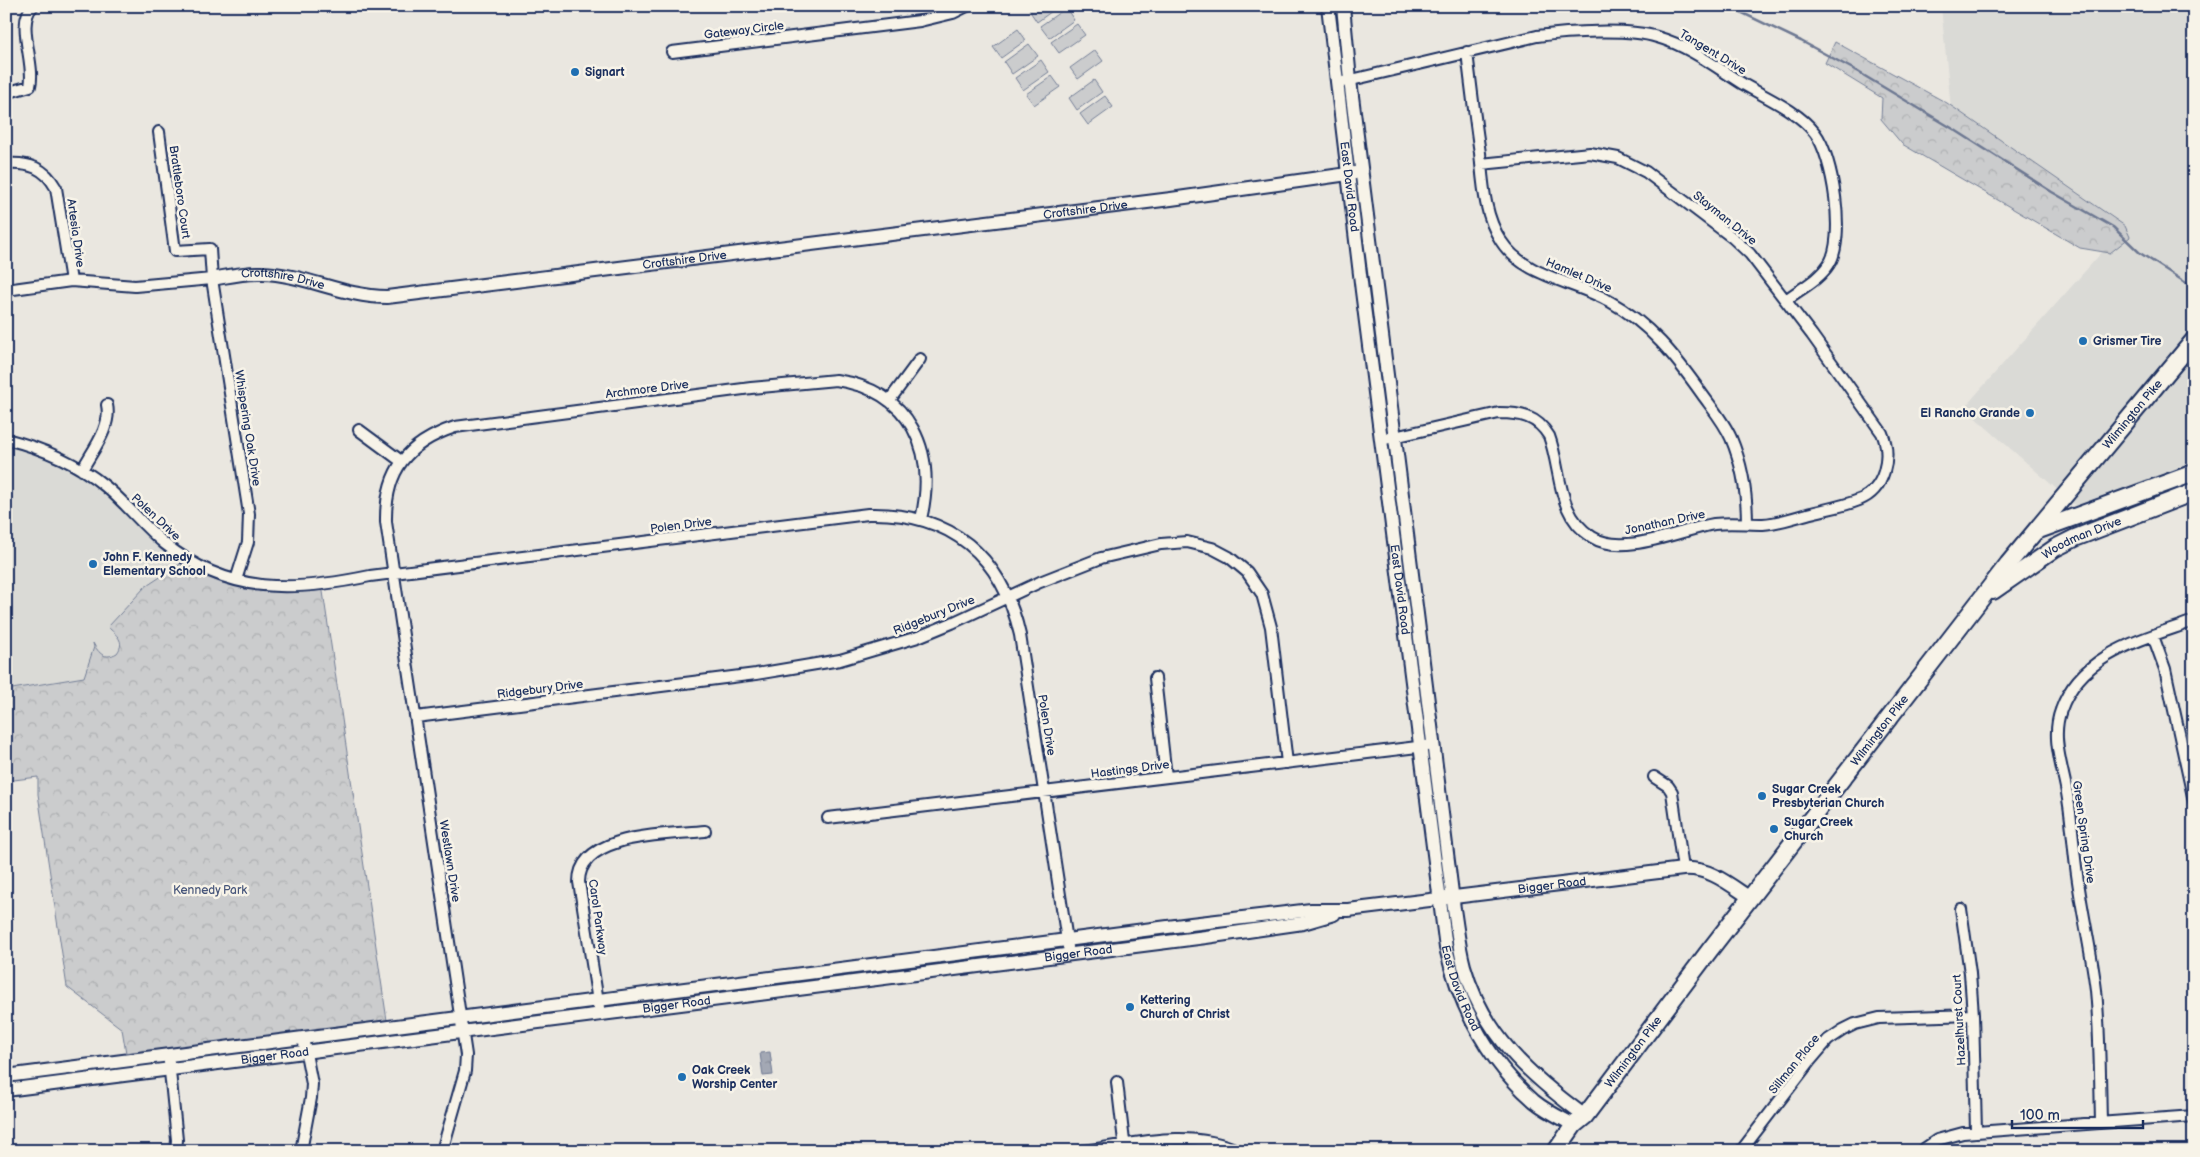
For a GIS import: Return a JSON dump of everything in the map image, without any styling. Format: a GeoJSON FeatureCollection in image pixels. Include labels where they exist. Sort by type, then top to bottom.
{"type":"FeatureCollection","features":[{"type":"Feature","properties":{"kind":"main road","name":"Wilmington Pike"},"geometry":{"type":"LineString","coordinates":[[1556,1151],[1979,602],[2194,340]]}},
{"type":"Feature","properties":{"kind":"main road","name":"Woodman Drive"},"geometry":{"type":"LineString","coordinates":[[2035,532],[2194,474]]}},
{"type":"Feature","properties":{"kind":"main road"},"geometry":{"type":"LineString","coordinates":[[2177,479],[2188,494]]}},
{"type":"Feature","properties":{"kind":"main road","name":"Woodman Drive"},"geometry":{"type":"LineString","coordinates":[[1979,602],[2040,558],[2078,537],[2188,494]]}},
{"type":"Feature","properties":{"kind":"main road"},"geometry":{"type":"LineString","coordinates":[[2071,519],[2078,537]]}},
{"type":"Feature","properties":{"kind":"street"},"geometry":{"type":"LineString","coordinates":[[6,93],[30,86],[32,76],[25,24],[27,15],[33,6]]}},
{"type":"Feature","properties":{"kind":"street","name":"Gateway Circle"},"geometry":{"type":"LineString","coordinates":[[672,52],[920,21],[953,13],[967,6]]}},
{"type":"Feature","properties":{"kind":"street","name":"East David Road"},"geometry":{"type":"LineString","coordinates":[[1328,6],[1336,83],[1439,900],[1451,972],[1469,1018],[1491,1055],[1536,1102],[1579,1121]]}},
{"type":"Feature","properties":{"kind":"street","name":"East David Road"},"geometry":{"type":"LineString","coordinates":[[1343,6],[1350,80],[1453,898],[1464,965],[1476,999],[1488,1021],[1513,1056],[1562,1100],[1579,1121]]}},
{"type":"Feature","properties":{"kind":"street","name":"Tangent Drive"},"geometry":{"type":"LineString","coordinates":[[1336,83],[1537,36],[1558,33],[1634,33],[1655,36],[1692,52],[1797,116],[1816,135],[1824,150],[1833,189],[1838,240],[1834,255],[1824,271],[1786,300]]}},
{"type":"Feature","properties":{"kind":"street","name":"Hamlet Drive"},"geometry":{"type":"LineString","coordinates":[[1467,52],[1489,217],[1502,242],[1509,251],[1532,268],[1609,301],[1641,323],[1675,356],[1722,421],[1732,441],[1746,494],[1747,523]]}},
{"type":"Feature","properties":{"kind":"street","name":"Brattleboro Court"},"geometry":{"type":"LineString","coordinates":[[159,132],[175,250],[210,250],[212,279]]}},
{"type":"Feature","properties":{"kind":"street","name":"Stayman Drive"},"geometry":{"type":"LineString","coordinates":[[1481,164],[1590,153],[1618,158],[1635,166],[1733,238],[1760,264],[1873,418],[1886,440],[1887,457]]}},
{"type":"Feature","properties":{"kind":"street","name":"Artesia Drive"},"geometry":{"type":"LineString","coordinates":[[6,164],[26,164],[36,167],[51,180],[56,188],[71,281]]}},
{"type":"Feature","properties":{"kind":"street","name":"Croftshire Drive"},"geometry":{"type":"LineString","coordinates":[[6,290],[71,281],[135,286],[212,279],[248,273],[263,273],[278,275],[359,296],[387,297],[1180,198],[1362,172]]}},
{"type":"Feature","properties":{"kind":"street","name":"Whispering Oak Drive"},"geometry":{"type":"LineString","coordinates":[[212,279],[249,514],[248,542],[236,580]]}},
{"type":"Feature","properties":{"kind":"street"},"geometry":{"type":"LineString","coordinates":[[889,401],[920,359]]}},
{"type":"Feature","properties":{"kind":"street","name":"Archmore Drive"},"geometry":{"type":"LineString","coordinates":[[393,574],[386,510],[391,483],[401,461],[430,437],[455,427],[760,387],[836,380],[868,389],[889,401],[907,419],[924,456],[927,484],[921,519]]}},
{"type":"Feature","properties":{"kind":"street"},"geometry":{"type":"LineString","coordinates":[[82,470],[106,426],[107,405]]}},
{"type":"Feature","properties":{"kind":"street","name":"Jonathan Drive"},"geometry":{"type":"LineString","coordinates":[[1381,440],[1499,413],[1513,413],[1533,419],[1544,428],[1549,436],[1563,498],[1574,520],[1592,537],[1610,544],[1641,542],[1714,524],[1776,523],[1860,500],[1868,495],[1877,485],[1885,471],[1887,457]]}},
{"type":"Feature","properties":{"kind":"street"},"geometry":{"type":"LineString","coordinates":[[359,430],[401,461]]}},
{"type":"Feature","properties":{"kind":"street","name":"Polen Drive"},"geometry":{"type":"LineString","coordinates":[[6,439],[51,453],[82,470],[106,487],[164,543],[179,554],[218,574],[264,586],[298,588],[393,574],[868,514],[902,515],[921,519],[948,531],[981,556],[999,578],[1009,597],[1020,634],[1068,953]]}},
{"type":"Feature","properties":{"kind":"street","name":"Ridgebury Drive"},"geometry":{"type":"LineString","coordinates":[[416,717],[756,674],[840,660],[918,637],[1049,578],[1101,558],[1161,544],[1187,542],[1199,544],[1229,556],[1247,572],[1266,602],[1271,627],[1287,763]]}},
{"type":"Feature","properties":{"kind":"street","name":"Westlawn Drive"},"geometry":{"type":"LineString","coordinates":[[393,574],[462,1018],[466,1055],[465,1071],[442,1151]]}},
{"type":"Feature","properties":{"kind":"street","name":"Green Spring Drive"},"geometry":{"type":"LineString","coordinates":[[2101,1123],[2096,989],[2056,731],[2061,710],[2068,696],[2089,670],[2110,653],[2194,621]]}},
{"type":"Feature","properties":{"kind":"street"},"geometry":{"type":"LineString","coordinates":[[2153,636],[2165,669],[2194,800]]}},
{"type":"Feature","properties":{"kind":"street"},"geometry":{"type":"LineString","coordinates":[[1155,678],[1166,777]]}},
{"type":"Feature","properties":{"kind":"street","name":"Hastings Drive"},"geometry":{"type":"LineString","coordinates":[[828,818],[1434,745]]}},
{"type":"Feature","properties":{"kind":"street"},"geometry":{"type":"LineString","coordinates":[[1654,777],[1668,786],[1672,792],[1683,869]]}},
{"type":"Feature","properties":{"kind":"street","name":"Carol Parkway"},"geometry":{"type":"LineString","coordinates":[[600,1014],[579,882],[580,870],[597,850],[615,842],[705,830]]}},
{"type":"Feature","properties":{"kind":"street","name":"Bigger Road"},"geometry":{"type":"LineString","coordinates":[[6,1076],[1067,940],[1311,910],[1346,911],[1683,869],[1694,868],[1710,872],[1750,898]]}},
{"type":"Feature","properties":{"kind":"street","name":"Hazelhurst Court"},"geometry":{"type":"LineString","coordinates":[[1961,909],[1970,973],[1973,1015],[1976,1131]]}},
{"type":"Feature","properties":{"kind":"street","name":"Bigger Road"},"geometry":{"type":"LineString","coordinates":[[6,1090],[1303,923],[1346,911]]}},
{"type":"Feature","properties":{"kind":"street","name":"Sillman Place"},"geometry":{"type":"LineString","coordinates":[[1741,1151],[1810,1061],[1828,1040],[1843,1030],[1855,1024],[1879,1018],[1973,1015]]}},
{"type":"Feature","properties":{"kind":"street"},"geometry":{"type":"LineString","coordinates":[[301,1151],[312,1084],[303,1038]]}},
{"type":"Feature","properties":{"kind":"street"},"geometry":{"type":"LineString","coordinates":[[168,1054],[178,1140],[176,1151]]}},
{"type":"Feature","properties":{"kind":"street"},"geometry":{"type":"LineString","coordinates":[[1117,1082],[1124,1148]]}},
{"type":"Feature","properties":{"kind":"street"},"geometry":{"type":"LineString","coordinates":[[1920,1151],[1937,1140],[1976,1131],[2194,1116]]}},
{"type":"Feature","properties":{"kind":"street"},"geometry":{"type":"LineString","coordinates":[[1082,1151],[1124,1148],[1196,1138],[1239,1151]]}},
{"type":"Feature","properties":{"kind":"shaded area"},"geometry":{"type":"Polygon","coordinates":[[[1941,6],[2194,6],[2194,470],[2085,514],[1964,408],[2125,226],[1951,109],[1941,6]]]}},
{"type":"Feature","properties":{"kind":"shaded area","name":"John F. Kennedy Elementary School"},"geometry":{"type":"Polygon","coordinates":[[[6,439],[82,470],[188,559],[112,631],[119,638],[120,648],[117,653],[105,657],[99,654],[94,647],[85,677],[6,690],[6,439]]]}},
{"type":"Feature","properties":{"kind":"green space"},"geometry":{"type":"Polygon","coordinates":[[[1035,6],[1059,6],[1037,22],[1029,10],[1035,6]]]}},
{"type":"Feature","properties":{"kind":"green space"},"geometry":{"type":"Polygon","coordinates":[[[1066,8],[1074,20],[1049,38],[1040,26],[1066,8]]]}},
{"type":"Feature","properties":{"kind":"green space"},"geometry":{"type":"Polygon","coordinates":[[[1077,24],[1085,35],[1059,53],[1051,42],[1077,24]]]}},
{"type":"Feature","properties":{"kind":"green space"},"geometry":{"type":"Polygon","coordinates":[[[1018,29],[1026,40],[1001,58],[993,47],[1018,29]]]}},
{"type":"Feature","properties":{"kind":"green space"},"geometry":{"type":"Polygon","coordinates":[[[1835,42],[1947,103],[2125,226],[2130,237],[2110,253],[2080,248],[1902,144],[1881,119],[1882,98],[1825,63],[1835,42]]]}},
{"type":"Feature","properties":{"kind":"green space"},"geometry":{"type":"Polygon","coordinates":[[[1029,44],[1038,56],[1012,74],[1004,62],[1029,44]]]}},
{"type":"Feature","properties":{"kind":"green space"},"geometry":{"type":"Polygon","coordinates":[[[1095,50],[1103,61],[1078,79],[1070,68],[1095,50]]]}},
{"type":"Feature","properties":{"kind":"green space"},"geometry":{"type":"Polygon","coordinates":[[[1041,60],[1049,72],[1023,90],[1015,78],[1041,60]]]}},
{"type":"Feature","properties":{"kind":"green space"},"geometry":{"type":"Polygon","coordinates":[[[1052,76],[1060,87],[1034,105],[1026,94],[1052,76]]]}},
{"type":"Feature","properties":{"kind":"green space"},"geometry":{"type":"Polygon","coordinates":[[[1094,80],[1102,92],[1077,110],[1069,98],[1094,80]]]}},
{"type":"Feature","properties":{"kind":"green space"},"geometry":{"type":"Polygon","coordinates":[[[1105,96],[1113,107],[1088,125],[1080,114],[1105,96]]]}},
{"type":"Feature","properties":{"kind":"green space","name":"Kennedy Park"},"geometry":{"type":"Polygon","coordinates":[[[188,559],[236,580],[322,585],[388,1027],[127,1059],[122,1029],[67,987],[38,794],[38,777],[6,781],[6,690],[84,677],[94,647],[93,643],[103,655],[109,656],[117,653],[121,645],[119,638],[108,627],[145,587],[188,559]]]}},
{"type":"Feature","properties":{"kind":"water"},"geometry":{"type":"Polygon","coordinates":[[[770,1052],[773,1075],[763,1076],[760,1053],[770,1052]]]}},
{"type":"Feature","properties":{"kind":"waterway"},"geometry":{"type":"LineString","coordinates":[[1728,6],[1801,41],[1853,69],[1955,130],[2052,192],[2113,227],[2140,253],[2194,288]]}},
{"type":"Feature","properties":{"kind":"place","name":"Signart"},"geometry":{"type":"Point","coordinates":[575,72]}},
{"type":"Feature","properties":{"kind":"place","name":"Grismer Tire"},"geometry":{"type":"Point","coordinates":[2083,341]}},
{"type":"Feature","properties":{"kind":"place","name":"El Rancho Grande"},"geometry":{"type":"Point","coordinates":[2030,413]}},
{"type":"Feature","properties":{"kind":"place","name":"John F. Kennedy Elementary School"},"geometry":{"type":"Point","coordinates":[93,564]}},
{"type":"Feature","properties":{"kind":"place","name":"Sugar Creek Presbyterian Church"},"geometry":{"type":"Point","coordinates":[1762,796]}},
{"type":"Feature","properties":{"kind":"place","name":"Sugar Creek Church"},"geometry":{"type":"Point","coordinates":[1774,829]}},
{"type":"Feature","properties":{"kind":"place","name":"Kettering Church of Christ"},"geometry":{"type":"Point","coordinates":[1130,1007]}},
{"type":"Feature","properties":{"kind":"place","name":"Oak Creek Worship Center"},"geometry":{"type":"Point","coordinates":[682,1077]}}]}
